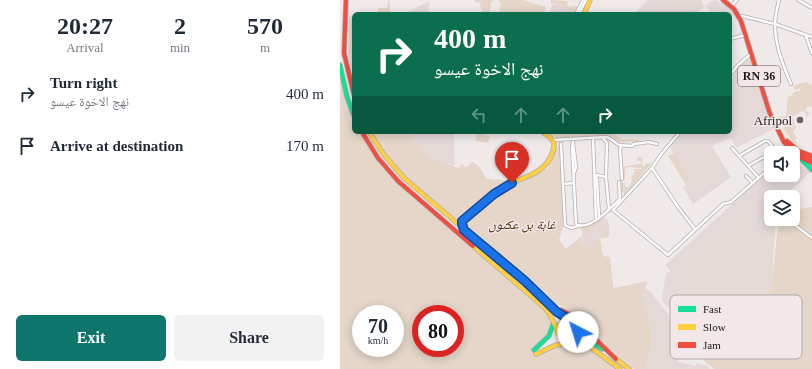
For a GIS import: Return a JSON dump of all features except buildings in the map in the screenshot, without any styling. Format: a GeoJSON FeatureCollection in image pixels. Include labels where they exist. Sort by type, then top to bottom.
{"type":"FeatureCollection","features":[{"type":"Feature","properties":{"kind":"main road"},"geometry":{"type":"LineString","coordinates":[[346,0],[344,53],[352,87]]}},
{"type":"Feature","properties":{"kind":"main road"},"geometry":{"type":"LineString","coordinates":[[585,12],[590,0]]}},
{"type":"Feature","properties":{"kind":"main road","name":"RN 36"},"geometry":{"type":"LineString","coordinates":[[723,0],[738,14],[746,34],[772,117],[782,139],[790,146]]}},
{"type":"Feature","properties":{"kind":"main road","name":"RN 36"},"geometry":{"type":"LineString","coordinates":[[728,0],[742,16],[773,114],[791,146]]}},
{"type":"Feature","properties":{"kind":"main road"},"geometry":{"type":"LineString","coordinates":[[340,65],[347,97],[352,111]]}},
{"type":"Feature","properties":{"kind":"main road"},"geometry":{"type":"LineString","coordinates":[[363,134],[378,158],[398,181],[535,298],[550,314],[558,333],[562,338],[582,343],[593,348],[620,369]]}},
{"type":"Feature","properties":{"kind":"main road"},"geometry":{"type":"LineString","coordinates":[[370,134],[384,155],[400,174],[525,281],[557,312],[577,325],[588,340],[616,358]]}},
{"type":"Feature","properties":{"kind":"main road"},"geometry":{"type":"LineString","coordinates":[[454,221],[462,221],[500,189],[539,171],[545,166],[549,162],[555,147],[553,140],[546,134]]}},
{"type":"Feature","properties":{"kind":"main road","name":"RN 36"},"geometry":{"type":"LineString","coordinates":[[800,154],[812,160]]}},
{"type":"Feature","properties":{"kind":"main road"},"geometry":{"type":"LineString","coordinates":[[800,157],[812,160]]}},
{"type":"Feature","properties":{"kind":"main road"},"geometry":{"type":"LineString","coordinates":[[800,158],[812,170]]}},
{"type":"Feature","properties":{"kind":"main road"},"geometry":{"type":"LineString","coordinates":[[462,221],[464,230]]}},
{"type":"Feature","properties":{"kind":"main road"},"geometry":{"type":"LineString","coordinates":[[546,301],[565,313],[577,318],[593,337],[629,369]]}},
{"type":"Feature","properties":{"kind":"main road"},"geometry":{"type":"LineString","coordinates":[[550,314],[553,324],[552,332],[549,338],[535,352],[562,343],[578,344],[593,348]]}},
{"type":"Feature","properties":{"kind":"main road"},"geometry":{"type":"LineString","coordinates":[[558,333],[558,326],[563,321],[569,320]]}},
{"type":"Feature","properties":{"kind":"main road"},"geometry":{"type":"LineString","coordinates":[[569,340],[575,338],[577,335],[577,325]]}},
{"type":"Feature","properties":{"kind":"street"},"geometry":{"type":"LineString","coordinates":[[579,12],[584,0]]}},
{"type":"Feature","properties":{"kind":"street"},"geometry":{"type":"LineString","coordinates":[[733,4],[737,0]]}},
{"type":"Feature","properties":{"kind":"street"},"geometry":{"type":"LineString","coordinates":[[779,0],[775,24],[780,55],[791,84]]}},
{"type":"Feature","properties":{"kind":"street"},"geometry":{"type":"LineString","coordinates":[[798,0],[812,8]]}},
{"type":"Feature","properties":{"kind":"street"},"geometry":{"type":"LineString","coordinates":[[742,16],[775,24],[812,37]]}},
{"type":"Feature","properties":{"kind":"street"},"geometry":{"type":"LineString","coordinates":[[732,38],[746,34]]}},
{"type":"Feature","properties":{"kind":"street"},"geometry":{"type":"LineString","coordinates":[[806,35],[812,53]]}},
{"type":"Feature","properties":{"kind":"street"},"geometry":{"type":"LineString","coordinates":[[732,73],[742,61],[752,53]]}},
{"type":"Feature","properties":{"kind":"street"},"geometry":{"type":"LineString","coordinates":[[678,134],[662,153],[652,168],[613,210],[668,255],[723,204],[731,202],[764,173]]}},
{"type":"Feature","properties":{"kind":"street"},"geometry":{"type":"LineString","coordinates":[[553,140],[573,140],[602,137],[609,138],[618,145],[622,146],[632,146],[634,144],[649,142],[657,144]]}},
{"type":"Feature","properties":{"kind":"street"},"geometry":{"type":"LineString","coordinates":[[602,137],[607,143],[606,177],[609,209]]}},
{"type":"Feature","properties":{"kind":"street"},"geometry":{"type":"LineString","coordinates":[[593,138],[596,220]]}},
{"type":"Feature","properties":{"kind":"street"},"geometry":{"type":"LineString","coordinates":[[573,140],[576,168],[573,174],[576,223],[578,226]]}},
{"type":"Feature","properties":{"kind":"street"},"geometry":{"type":"LineString","coordinates":[[739,156],[765,141],[768,141],[772,146]]}},
{"type":"Feature","properties":{"kind":"street"},"geometry":{"type":"LineString","coordinates":[[561,144],[565,225],[571,228],[583,226],[596,220],[620,199],[619,182]]}},
{"type":"Feature","properties":{"kind":"street"},"geometry":{"type":"LineString","coordinates":[[622,146],[620,150],[622,179]]}},
{"type":"Feature","properties":{"kind":"street"},"geometry":{"type":"LineString","coordinates":[[732,148],[759,178]]}},
{"type":"Feature","properties":{"kind":"street"},"geometry":{"type":"LineString","coordinates":[[748,166],[764,158]]}},
{"type":"Feature","properties":{"kind":"street"},"geometry":{"type":"LineString","coordinates":[[652,168],[678,207],[695,229]]}},
{"type":"Feature","properties":{"kind":"street"},"geometry":{"type":"LineString","coordinates":[[595,174],[606,177]]}},
{"type":"Feature","properties":{"kind":"street"},"geometry":{"type":"LineString","coordinates":[[595,174],[597,179],[599,217]]}},
{"type":"Feature","properties":{"kind":"street"},"geometry":{"type":"LineString","coordinates":[[746,176],[753,183]]}},
{"type":"Feature","properties":{"kind":"street"},"geometry":{"type":"LineString","coordinates":[[564,184],[574,183]]}},
{"type":"Feature","properties":{"kind":"street"},"geometry":{"type":"LineString","coordinates":[[796,226],[812,238]]}},
{"type":"Feature","properties":{"kind":"shaded area"},"geometry":{"type":"Polygon","coordinates":[[[648,0],[702,0],[702,3],[705,6],[698,12],[636,12],[648,0]]]}},
{"type":"Feature","properties":{"kind":"shaded area"},"geometry":{"type":"Polygon","coordinates":[[[716,0],[725,5],[735,14],[732,17],[732,12],[711,12],[705,6],[716,0]]]}},
{"type":"Feature","properties":{"kind":"shaded area"},"geometry":{"type":"Polygon","coordinates":[[[430,1],[428,12],[407,12],[430,1]]]}},
{"type":"Feature","properties":{"kind":"shaded area"},"geometry":{"type":"Polygon","coordinates":[[[553,3],[566,7],[565,12],[550,12],[553,3]]]}},
{"type":"Feature","properties":{"kind":"shaded area"},"geometry":{"type":"Polygon","coordinates":[[[750,57],[769,118],[774,129],[736,148],[731,138],[712,146],[731,177],[693,204],[683,187],[686,185],[685,183],[690,180],[670,147],[681,134],[732,134],[732,78],[738,68],[750,57]]]}},
{"type":"Feature","properties":{"kind":"shaded area"},"geometry":{"type":"Polygon","coordinates":[[[411,134],[454,134],[455,165],[439,163],[432,160],[414,140],[411,134]]]}},
{"type":"Feature","properties":{"kind":"shaded area"},"geometry":{"type":"Polygon","coordinates":[[[800,164],[810,172],[800,182],[800,164]]]}},
{"type":"Feature","properties":{"kind":"shaded area"},"geometry":{"type":"Polygon","coordinates":[[[764,175],[764,182],[800,182],[792,190],[764,190],[764,226],[775,226],[771,287],[767,295],[670,295],[670,307],[667,307],[662,300],[666,273],[671,272],[665,265],[764,175]]]}},
{"type":"Feature","properties":{"kind":"shaded area"},"geometry":{"type":"Polygon","coordinates":[[[603,216],[608,221],[609,237],[599,238],[582,254],[573,244],[603,216]]]}},
{"type":"Feature","properties":{"kind":"shaded area"},"geometry":{"type":"Polygon","coordinates":[[[646,289],[650,291],[670,317],[670,359],[676,359],[679,362],[696,366],[697,363],[708,366],[709,369],[645,369],[652,340],[651,329],[641,297],[642,291],[646,289]]]}},
{"type":"Feature","properties":{"kind":"green space"},"geometry":{"type":"Polygon","coordinates":[[[389,0],[391,12],[377,12],[378,8],[387,8],[389,0]]]}},
{"type":"Feature","properties":{"kind":"green space"},"geometry":{"type":"Polygon","coordinates":[[[474,0],[494,0],[491,3],[489,12],[482,12],[480,5],[481,3],[475,2],[474,0]]]}},
{"type":"Feature","properties":{"kind":"green space"},"geometry":{"type":"Polygon","coordinates":[[[498,0],[523,0],[546,7],[545,12],[499,12],[501,4],[498,0]]]}},
{"type":"Feature","properties":{"kind":"green space"},"geometry":{"type":"Polygon","coordinates":[[[551,0],[568,1],[567,6],[569,7],[573,7],[575,4],[577,7],[579,4],[575,12],[565,12],[566,7],[554,3],[551,4],[551,0]]]}},
{"type":"Feature","properties":{"kind":"green space"},"geometry":{"type":"Polygon","coordinates":[[[349,16],[352,17],[352,74],[348,52],[349,16]]]}},
{"type":"Feature","properties":{"kind":"green space"},"geometry":{"type":"Polygon","coordinates":[[[340,77],[347,106],[352,118],[352,134],[360,134],[375,158],[394,180],[536,302],[547,315],[551,322],[552,331],[535,348],[539,354],[548,349],[573,344],[592,351],[617,369],[340,369],[340,77]]]}},
{"type":"Feature","properties":{"kind":"green space"},"geometry":{"type":"Polygon","coordinates":[[[806,82],[812,85],[812,107],[808,106],[805,111],[810,113],[806,118],[804,111],[800,112],[799,114],[792,116],[794,121],[781,125],[777,117],[786,116],[788,97],[794,92],[800,91],[800,88],[795,90],[795,85],[806,82]]]}},
{"type":"Feature","properties":{"kind":"green space"},"geometry":{"type":"Polygon","coordinates":[[[794,121],[796,128],[793,131],[797,138],[795,140],[797,142],[796,144],[792,141],[783,128],[794,121]]]}},
{"type":"Feature","properties":{"kind":"green space"},"geometry":{"type":"Polygon","coordinates":[[[373,134],[411,134],[414,140],[432,160],[434,159],[458,168],[462,164],[467,167],[472,162],[479,166],[486,178],[510,182],[495,189],[457,220],[402,173],[385,152],[373,134]]]}},
{"type":"Feature","properties":{"kind":"green space"},"geometry":{"type":"Polygon","coordinates":[[[477,134],[490,137],[488,143],[475,141],[477,134]]]}},
{"type":"Feature","properties":{"kind":"green space"},"geometry":{"type":"Polygon","coordinates":[[[548,134],[614,134],[622,139],[639,139],[638,142],[618,142],[611,136],[553,137],[548,134]]]}},
{"type":"Feature","properties":{"kind":"green space","name":"غابة بن عكنون"},"geometry":{"type":"Polygon","coordinates":[[[562,141],[560,144],[560,150],[564,220],[559,240],[566,249],[582,236],[583,232],[580,228],[593,223],[603,216],[604,218],[577,241],[586,250],[602,235],[603,232],[601,229],[608,231],[607,227],[601,228],[601,226],[607,225],[607,219],[609,237],[600,238],[603,256],[610,257],[614,288],[648,281],[641,295],[651,329],[652,340],[645,369],[635,369],[601,342],[580,317],[557,304],[530,278],[501,257],[471,231],[465,221],[506,188],[548,168],[559,143],[562,141]]]}},
{"type":"Feature","properties":{"kind":"green space"},"geometry":{"type":"Polygon","coordinates":[[[674,153],[690,180],[685,183],[668,156],[674,153]]]}},
{"type":"Feature","properties":{"kind":"green space"},"geometry":{"type":"Polygon","coordinates":[[[637,157],[642,157],[641,168],[627,167],[625,169],[624,180],[623,167],[641,164],[641,161],[637,161],[637,157]]]}},
{"type":"Feature","properties":{"kind":"green space"},"geometry":{"type":"Polygon","coordinates":[[[652,163],[625,195],[621,191],[621,181],[625,184],[625,187],[629,187],[632,180],[631,178],[635,171],[634,169],[641,169],[642,166],[645,167],[645,164],[652,163]]]}},
{"type":"Feature","properties":{"kind":"green space"},"geometry":{"type":"Polygon","coordinates":[[[812,207],[812,369],[714,369],[707,364],[704,359],[802,359],[802,295],[767,295],[771,287],[778,226],[800,226],[800,209],[812,207]]]}},
{"type":"Feature","properties":{"kind":"green space"},"geometry":{"type":"Polygon","coordinates":[[[568,322],[573,324],[575,329],[573,334],[568,336],[563,334],[561,329],[563,324],[568,322]]]}},
{"type":"Feature","properties":{"kind":"traffic: fast"},"geometry":{"type":"LineString","coordinates":[[340,65],[347,97],[352,111]]}},
{"type":"Feature","properties":{"kind":"traffic: fast"},"geometry":{"type":"LineString","coordinates":[[800,158],[812,170]]}},
{"type":"Feature","properties":{"kind":"traffic: fast"},"geometry":{"type":"LineString","coordinates":[[534,350],[549,336],[553,324]]}},
{"type":"Feature","properties":{"kind":"traffic: fast"},"geometry":{"type":"LineString","coordinates":[[578,327],[586,338],[602,349]]}},
{"type":"Feature","properties":{"kind":"traffic: slow"},"geometry":{"type":"LineString","coordinates":[[585,12],[590,0]]}},
{"type":"Feature","properties":{"kind":"traffic: slow"},"geometry":{"type":"LineString","coordinates":[[370,134],[384,155],[404,178],[497,257]]}},
{"type":"Feature","properties":{"kind":"traffic: slow"},"geometry":{"type":"LineString","coordinates":[[462,221],[485,200],[500,189],[537,172],[543,167],[552,154],[554,146],[552,139],[546,134]]}},
{"type":"Feature","properties":{"kind":"traffic: slow"},"geometry":{"type":"LineString","coordinates":[[473,246],[545,308],[550,315],[557,331],[560,335],[562,338],[569,341],[576,336],[578,331],[575,323],[568,320],[562,323],[559,327],[558,333]]}},
{"type":"Feature","properties":{"kind":"traffic: slow"},"geometry":{"type":"LineString","coordinates":[[570,340],[590,347],[620,369]]}},
{"type":"Feature","properties":{"kind":"traffic: slow"},"geometry":{"type":"LineString","coordinates":[[536,354],[556,345],[571,343]]}},
{"type":"Feature","properties":{"kind":"traffic: slow"},"geometry":{"type":"LineString","coordinates":[[614,357],[629,369]]}},
{"type":"Feature","properties":{"kind":"traffic: jam"},"geometry":{"type":"LineString","coordinates":[[346,0],[344,53],[352,87]]}},
{"type":"Feature","properties":{"kind":"traffic: jam"},"geometry":{"type":"LineString","coordinates":[[723,0],[734,9],[741,21],[770,114],[784,142],[799,157],[812,163]]}},
{"type":"Feature","properties":{"kind":"traffic: jam"},"geometry":{"type":"LineString","coordinates":[[363,134],[378,158],[398,181],[473,246]]}},
{"type":"Feature","properties":{"kind":"traffic: jam"},"geometry":{"type":"LineString","coordinates":[[787,141],[799,151],[812,156]]}},
{"type":"Feature","properties":{"kind":"traffic: jam"},"geometry":{"type":"LineString","coordinates":[[800,155],[812,160]]}},
{"type":"Feature","properties":{"kind":"traffic: jam"},"geometry":{"type":"LineString","coordinates":[[497,257],[521,277],[557,312],[569,320]]}},
{"type":"Feature","properties":{"kind":"traffic: jam"},"geometry":{"type":"LineString","coordinates":[[561,310],[578,319],[593,337],[616,359]]}},
{"type":"Feature","properties":{"kind":"place","name":"Afripol"},"geometry":{"type":"Point","coordinates":[800,120]}},
{"type":"Feature","properties":{"kind":"route"},"geometry":{"type":"LineString","coordinates":[[512,183],[494,194],[462,221],[464,230],[525,281],[557,312],[575,323],[578,328],[578,332]]}}]}
